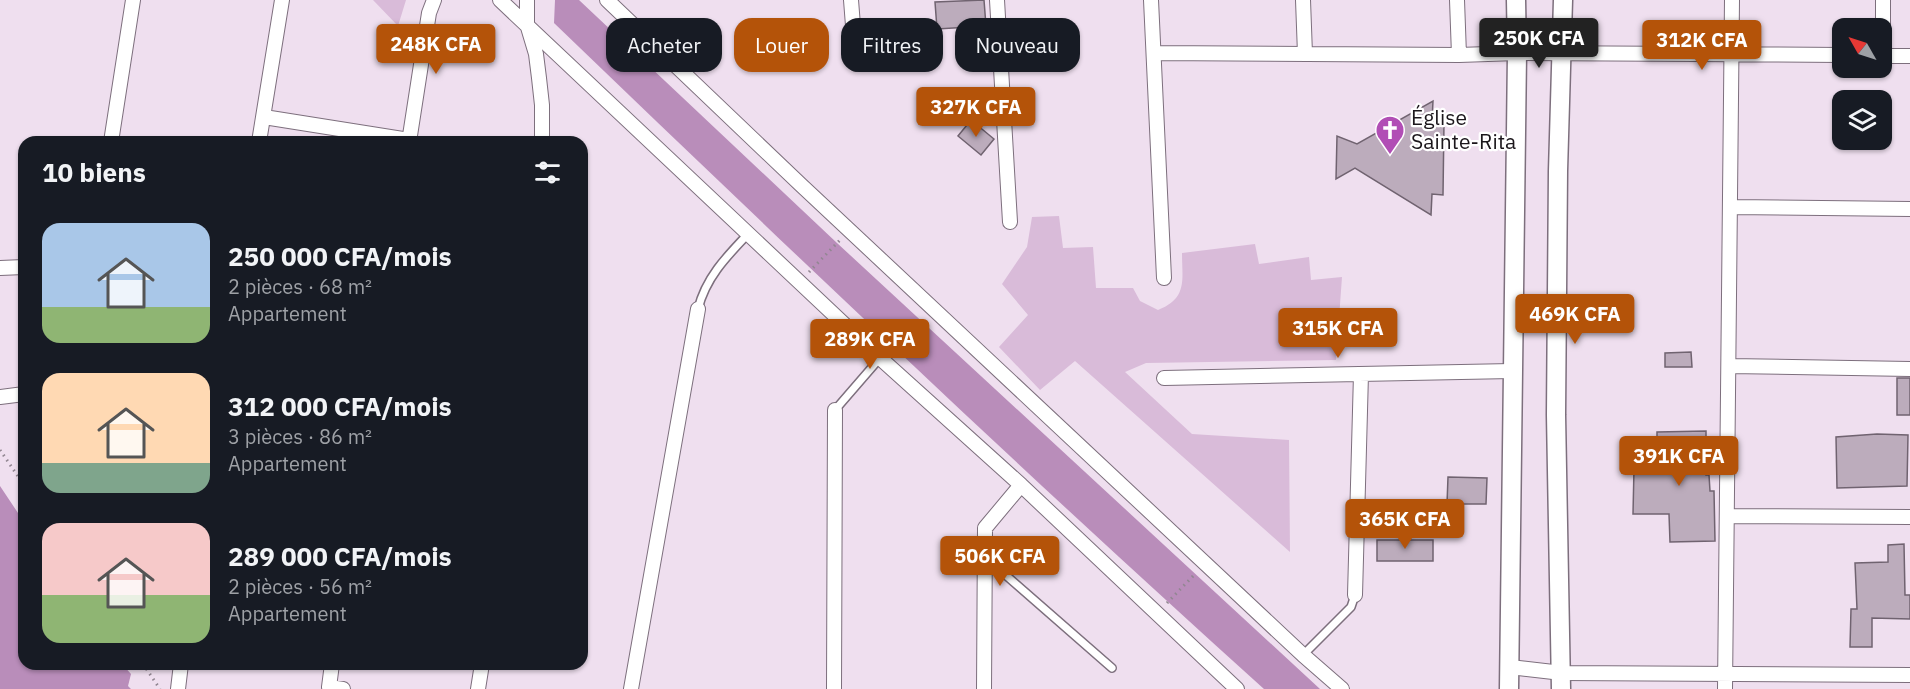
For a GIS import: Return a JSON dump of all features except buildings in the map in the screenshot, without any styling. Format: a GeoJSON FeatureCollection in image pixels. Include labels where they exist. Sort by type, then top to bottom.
{"type":"FeatureCollection","features":[{"type":"Feature","properties":{"kind":"street"},"geometry":{"type":"LineString","coordinates":[[112,136],[133,0]]}},
{"type":"Feature","properties":{"kind":"street"},"geometry":{"type":"LineString","coordinates":[[261,136],[282,0]]}},
{"type":"Feature","properties":{"kind":"street"},"geometry":{"type":"LineString","coordinates":[[410,136],[429,12],[434,0]]}},
{"type":"Feature","properties":{"kind":"street"},"geometry":{"type":"LineString","coordinates":[[500,0],[880,358],[1021,485],[1237,689]]}},
{"type":"Feature","properties":{"kind":"street"},"geometry":{"type":"LineString","coordinates":[[527,0],[527,24],[537,62],[542,105],[542,136]]}},
{"type":"Feature","properties":{"kind":"street"},"geometry":{"type":"LineString","coordinates":[[607,0],[801,185],[1336,686],[1342,689]]}},
{"type":"Feature","properties":{"kind":"street"},"geometry":{"type":"LineString","coordinates":[[851,0],[852,18]]}},
{"type":"Feature","properties":{"kind":"street"},"geometry":{"type":"LineString","coordinates":[[997,0],[1010,222]]}},
{"type":"Feature","properties":{"kind":"street"},"geometry":{"type":"LineString","coordinates":[[1151,0],[1164,278]]}},
{"type":"Feature","properties":{"kind":"street"},"geometry":{"type":"LineString","coordinates":[[1303,0],[1305,54]]}},
{"type":"Feature","properties":{"kind":"street"},"geometry":{"type":"LineString","coordinates":[[1457,0],[1459,55]]}},
{"type":"Feature","properties":{"kind":"street"},"geometry":{"type":"LineString","coordinates":[[1509,689],[1518,53],[1516,0]]}},
{"type":"Feature","properties":{"kind":"street"},"geometry":{"type":"LineString","coordinates":[[1562,681],[1556,415],[1558,171],[1563,0]]}},
{"type":"Feature","properties":{"kind":"street"},"geometry":{"type":"LineString","coordinates":[[1725,689],[1732,0]]}},
{"type":"Feature","properties":{"kind":"street"},"geometry":{"type":"LineString","coordinates":[[1883,0],[1883,18]]}},
{"type":"Feature","properties":{"kind":"street"},"geometry":{"type":"LineString","coordinates":[[1154,53],[1832,56]]}},
{"type":"Feature","properties":{"kind":"street"},"geometry":{"type":"LineString","coordinates":[[1892,56],[1910,56]]}},
{"type":"Feature","properties":{"kind":"street"},"geometry":{"type":"LineString","coordinates":[[264,117],[379,136]]}},
{"type":"Feature","properties":{"kind":"street"},"geometry":{"type":"LineString","coordinates":[[1730,207],[1910,209]]}},
{"type":"Feature","properties":{"kind":"street"},"geometry":{"type":"LineString","coordinates":[[0,268],[18,267]]}},
{"type":"Feature","properties":{"kind":"street"},"geometry":{"type":"LineString","coordinates":[[631,689],[698,309]]}},
{"type":"Feature","properties":{"kind":"street"},"geometry":{"type":"LineString","coordinates":[[1729,366],[1910,369]]}},
{"type":"Feature","properties":{"kind":"street"},"geometry":{"type":"LineString","coordinates":[[1164,378],[1512,371]]}},
{"type":"Feature","properties":{"kind":"street"},"geometry":{"type":"LineString","coordinates":[[1356,595],[1361,374]]}},
{"type":"Feature","properties":{"kind":"street"},"geometry":{"type":"LineString","coordinates":[[0,397],[18,395]]}},
{"type":"Feature","properties":{"kind":"street"},"geometry":{"type":"LineString","coordinates":[[834,689],[835,410]]}},
{"type":"Feature","properties":{"kind":"street"},"geometry":{"type":"LineString","coordinates":[[984,689],[985,528],[1021,485]]}},
{"type":"Feature","properties":{"kind":"street"},"geometry":{"type":"LineString","coordinates":[[1727,516],[1910,517]]}},
{"type":"Feature","properties":{"kind":"street"},"geometry":{"type":"LineString","coordinates":[[1510,667],[1562,681],[1725,674],[1910,675]]}},
{"type":"Feature","properties":{"kind":"street"},"geometry":{"type":"LineString","coordinates":[[178,689],[180,670]]}},
{"type":"Feature","properties":{"kind":"street"},"geometry":{"type":"LineString","coordinates":[[331,670],[329,687],[344,689]]}},
{"type":"Feature","properties":{"kind":"street"},"geometry":{"type":"LineString","coordinates":[[478,689],[481,670]]}},
{"type":"Feature","properties":{"kind":"street"},"geometry":{"type":"LineString","coordinates":[[1879,675],[1879,689]]}},
{"type":"Feature","properties":{"kind":"lane"},"geometry":{"type":"LineString","coordinates":[[698,309],[702,293],[719,265],[749,233]]}},
{"type":"Feature","properties":{"kind":"lane"},"geometry":{"type":"LineString","coordinates":[[835,410],[880,358]]}},
{"type":"Feature","properties":{"kind":"lane"},"geometry":{"type":"LineString","coordinates":[[984,556],[1112,668]]}},
{"type":"Feature","properties":{"kind":"lane"},"geometry":{"type":"LineString","coordinates":[[1303,655],[1351,607],[1356,595]]}},
{"type":"Feature","properties":{"kind":"path"},"geometry":{"type":"LineString","coordinates":[[812,270],[837,243]]}},
{"type":"Feature","properties":{"kind":"path"},"geometry":{"type":"LineString","coordinates":[[0,450],[18,476]]}},
{"type":"Feature","properties":{"kind":"path"},"geometry":{"type":"LineString","coordinates":[[1168,602],[1196,573]]}},
{"type":"Feature","properties":{"kind":"path"},"geometry":{"type":"LineString","coordinates":[[148,670],[160,689]]}},
{"type":"Feature","properties":{"kind":"shaded area"},"geometry":{"type":"Polygon","coordinates":[[[373,0],[406,0],[398,26],[373,0]]]}},
{"type":"Feature","properties":{"kind":"shaded area"},"geometry":{"type":"Polygon","coordinates":[[[555,0],[579,0],[606,25],[606,72],[655,72],[1320,689],[1264,689],[906,359],[554,23],[555,0]]]}},
{"type":"Feature","properties":{"kind":"shaded area"},"geometry":{"type":"Polygon","coordinates":[[[1059,216],[1063,248],[1093,247],[1096,288],[1133,288],[1140,301],[1158,310],[1168,305],[1179,294],[1182,280],[1182,253],[1255,244],[1259,264],[1309,257],[1311,280],[1342,277],[1336,360],[1146,363],[1125,372],[1192,434],[1289,440],[1290,552],[1075,361],[1040,390],[999,347],[1028,315],[1002,284],[1027,247],[1032,217],[1059,216]]]}},
{"type":"Feature","properties":{"kind":"shaded area"},"geometry":{"type":"Polygon","coordinates":[[[0,486],[18,513],[18,670],[127,670],[131,674],[128,686],[131,689],[0,689],[0,486]]]}},
{"type":"Feature","properties":{"kind":"place","name":"Église Sainte-Rita"},"geometry":{"type":"Point","coordinates":[1390,156]}}]}
